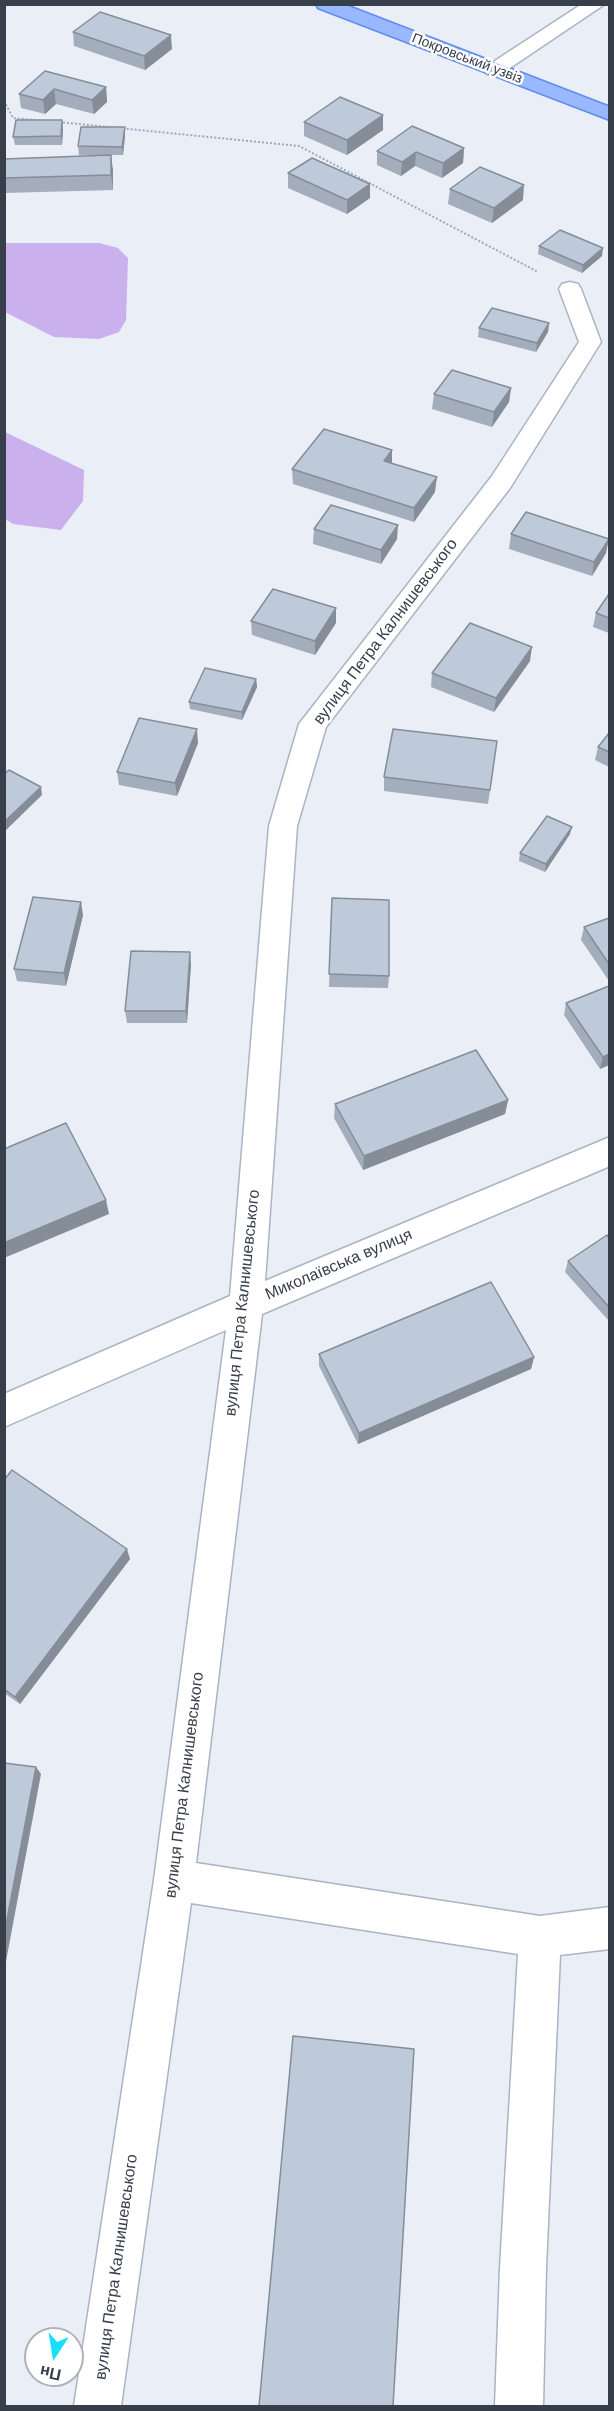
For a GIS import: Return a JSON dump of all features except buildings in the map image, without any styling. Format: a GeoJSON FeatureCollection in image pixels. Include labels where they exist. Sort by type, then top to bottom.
{"type":"FeatureCollection","features":[{"type":"Feature","properties":{"kind":"main road","name":"Покровський узвіз"},"geometry":{"type":"LineString","coordinates":[[325,4],[609,114]]}},
{"type":"Feature","properties":{"kind":"street"},"geometry":{"type":"LineString","coordinates":[[494,70],[596,4]]}},
{"type":"Feature","properties":{"kind":"street","name":"вулиця Петра Калнишевського"},"geometry":{"type":"LineString","coordinates":[[97,2406],[174,1880],[246,1305],[283,826],[313,724],[501,482],[590,342],[570,289]]}},
{"type":"Feature","properties":{"kind":"street","name":"Миколаївська вулиця"},"geometry":{"type":"LineString","coordinates":[[4,1412],[246,1305],[609,1151]]}},
{"type":"Feature","properties":{"kind":"street"},"geometry":{"type":"LineString","coordinates":[[174,1880],[540,1937],[609,1928]]}},
{"type":"Feature","properties":{"kind":"street"},"geometry":{"type":"LineString","coordinates":[[519,2406],[523,2268],[540,1937]]}},
{"type":"Feature","properties":{"kind":"path"},"geometry":{"type":"LineString","coordinates":[[4,101],[13,118],[299,146],[570,289]]}},
{"type":"Feature","properties":{"kind":"shaded area"},"geometry":{"type":"Polygon","coordinates":[[[5,243],[99,243],[118,248],[128,258],[126,320],[119,332],[99,339],[54,337],[5,312],[5,243]]]}},
{"type":"Feature","properties":{"kind":"shaded area"},"geometry":{"type":"Polygon","coordinates":[[[5,432],[84,470],[83,501],[61,530],[13,524],[5,519],[5,432]]]}}]}
